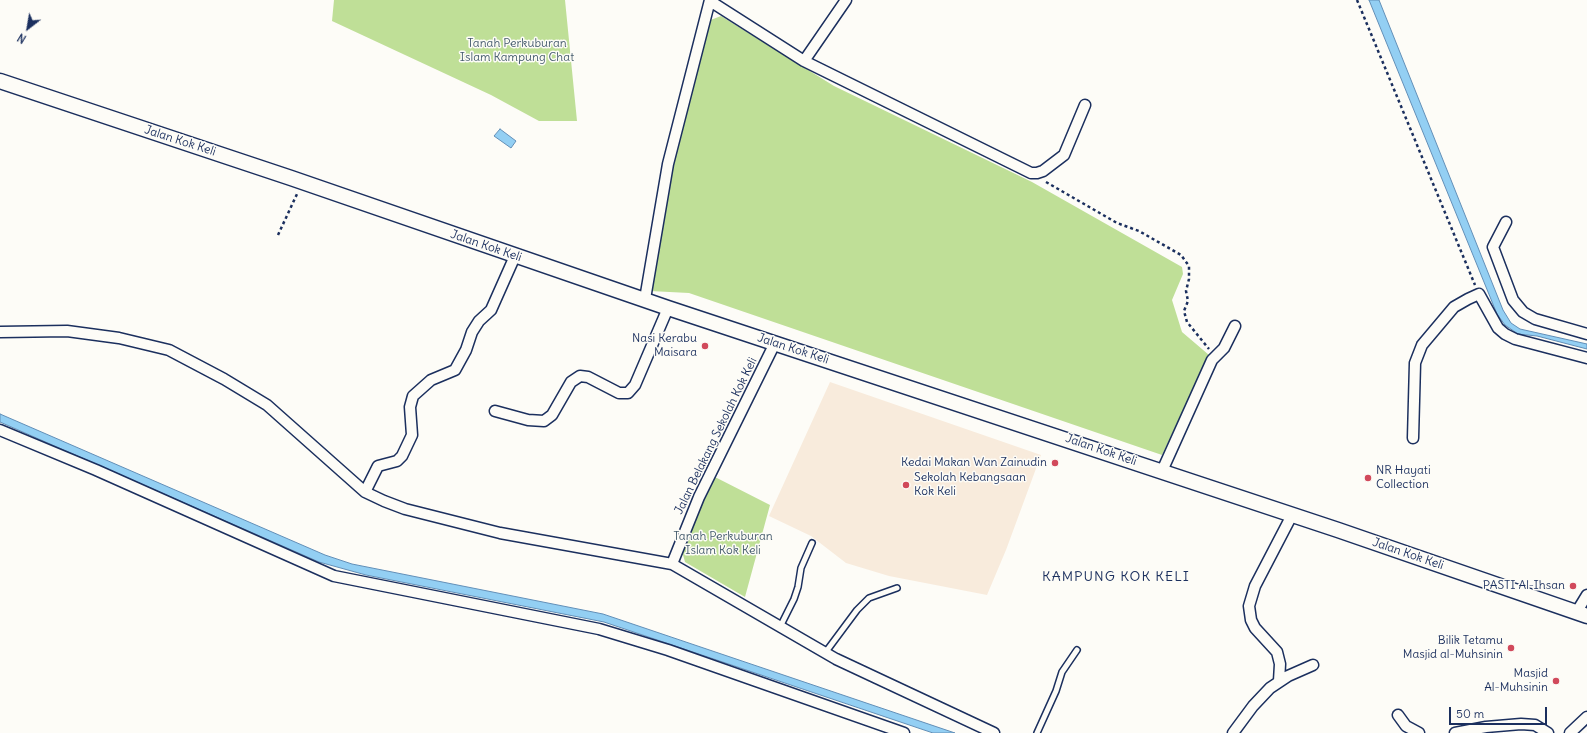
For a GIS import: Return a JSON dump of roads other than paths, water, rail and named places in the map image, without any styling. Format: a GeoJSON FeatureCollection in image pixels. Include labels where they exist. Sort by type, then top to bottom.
{"type":"FeatureCollection","features":[{"type":"Feature","properties":{"kind":"street"},"geometry":{"type":"LineString","coordinates":[[804,61],[846,0]]}},
{"type":"Feature","properties":{"kind":"street"},"geometry":{"type":"LineString","coordinates":[[645,299],[668,164],[710,1],[804,61],[1032,173],[1043,171],[1064,155],[1085,105]]}},
{"type":"Feature","properties":{"kind":"street","name":"Jalan Kok Keli"},"geometry":{"type":"LineString","coordinates":[[0,81],[303,182],[668,308],[1162,471],[1581,615]]}},
{"type":"Feature","properties":{"kind":"street"},"geometry":{"type":"LineString","coordinates":[[1506,222],[1493,247],[1513,300],[1523,312],[1535,319],[1587,334]]}},
{"type":"Feature","properties":{"kind":"street"},"geometry":{"type":"LineString","coordinates":[[365,492],[378,466],[382,463],[398,461],[402,456],[412,434],[410,407],[414,396],[431,380],[455,370],[466,350],[472,332],[492,307],[515,256]]}},
{"type":"Feature","properties":{"kind":"street"},"geometry":{"type":"LineString","coordinates":[[1413,438],[1415,363],[1422,345],[1454,307],[1479,294],[1498,328],[1504,334],[1587,358]]}},
{"type":"Feature","properties":{"kind":"street"},"geometry":{"type":"LineString","coordinates":[[495,411],[528,420],[544,420],[552,415],[571,382],[580,376],[588,377],[619,393],[628,393],[635,385],[668,308]]}},
{"type":"Feature","properties":{"kind":"street"},"geometry":{"type":"LineString","coordinates":[[1162,471],[1212,360],[1224,348],[1234,326]]}},
{"type":"Feature","properties":{"kind":"street"},"geometry":{"type":"LineString","coordinates":[[0,332],[67,331],[119,338],[169,350],[230,382],[267,405],[365,492],[405,509],[500,533],[672,564],[825,653],[994,733]]}},
{"type":"Feature","properties":{"kind":"street","name":"Jalan Belakang Sekolah Kok Keli"},"geometry":{"type":"LineString","coordinates":[[672,564],[702,490],[776,343]]}},
{"type":"Feature","properties":{"kind":"street"},"geometry":{"type":"LineString","coordinates":[[0,430],[96,470],[334,576],[598,628],[668,650],[904,733]]}},
{"type":"Feature","properties":{"kind":"street"},"geometry":{"type":"LineString","coordinates":[[1279,681],[1280,664],[1277,652],[1255,628],[1250,616],[1249,606],[1255,586],[1292,515]]}},
{"type":"Feature","properties":{"kind":"street"},"geometry":{"type":"LineString","coordinates":[[1581,615],[1587,595]]}},
{"type":"Feature","properties":{"kind":"street"},"geometry":{"type":"LineString","coordinates":[[1233,733],[1262,695],[1279,681],[1296,671],[1313,665]]}},
{"type":"Feature","properties":{"kind":"street"},"geometry":{"type":"LineString","coordinates":[[1398,715],[1406,726],[1419,733]]}},
{"type":"Feature","properties":{"kind":"street"},"geometry":{"type":"LineString","coordinates":[[1570,733],[1587,716]]}},
{"type":"Feature","properties":{"kind":"street"},"geometry":{"type":"LineString","coordinates":[[1455,733],[1486,727],[1521,724],[1535,725],[1548,733]]}},
{"type":"Feature","properties":{"kind":"lane"},"geometry":{"type":"LineString","coordinates":[[780,627],[794,598],[800,582],[801,568],[812,543]]}},
{"type":"Feature","properties":{"kind":"lane"},"geometry":{"type":"LineString","coordinates":[[825,653],[857,610],[869,598],[897,588]]}},
{"type":"Feature","properties":{"kind":"lane"},"geometry":{"type":"LineString","coordinates":[[1037,733],[1056,691],[1062,672],[1077,650]]}},
{"type":"Feature","properties":{"kind":"water"},"geometry":{"type":"Polygon","coordinates":[[[1369,0],[1379,0],[1503,310],[1511,323],[1520,329],[1587,344],[1587,349],[1537,336],[1518,334],[1505,325],[1497,314],[1369,0]]]}},
{"type":"Feature","properties":{"kind":"water"},"geometry":{"type":"Polygon","coordinates":[[[500,129],[516,141],[511,148],[494,136],[500,129]]]}},
{"type":"Feature","properties":{"kind":"water"},"geometry":{"type":"Polygon","coordinates":[[[0,414],[325,555],[352,564],[603,614],[955,733],[933,733],[604,622],[366,575],[319,562],[0,422],[0,414]]]}},
{"type":"Feature","properties":{"kind":"place","name":"Nasi Kerabu Maisara"},"geometry":{"type":"Point","coordinates":[705,346]}},
{"type":"Feature","properties":{"kind":"place","name":"Kedai Makan Wan Zainudin"},"geometry":{"type":"Point","coordinates":[1055,463]}},
{"type":"Feature","properties":{"kind":"place","name":"NR Hayati Collection"},"geometry":{"type":"Point","coordinates":[1368,478]}},
{"type":"Feature","properties":{"kind":"place","name":"Sekolah Kebangsaan Kok Keli"},"geometry":{"type":"Point","coordinates":[906,485]}},
{"type":"Feature","properties":{"kind":"place","name":"PASTI Al-Ihsan"},"geometry":{"type":"Point","coordinates":[1573,586]}},
{"type":"Feature","properties":{"kind":"place","name":"Bilik Tetamu Masjid al-Muhsinin"},"geometry":{"type":"Point","coordinates":[1511,648]}},
{"type":"Feature","properties":{"kind":"place","name":"Masjid Al-Muhsinin"},"geometry":{"type":"Point","coordinates":[1556,681]}},
{"type":"Feature","properties":{"kind":"district","name":"KAMPUNG KOK KELI"},"geometry":{"type":"Point","coordinates":[1116,577]}},
{"type":"Feature","properties":{"kind":"park label","name":"Tanah Perkuburan Islam Kampung Chat"},"geometry":{"type":"Point","coordinates":[517,51]}},
{"type":"Feature","properties":{"kind":"park label","name":"Tanah Perkuburan Islam Kok Keli"},"geometry":{"type":"Point","coordinates":[723,544]}}]}
